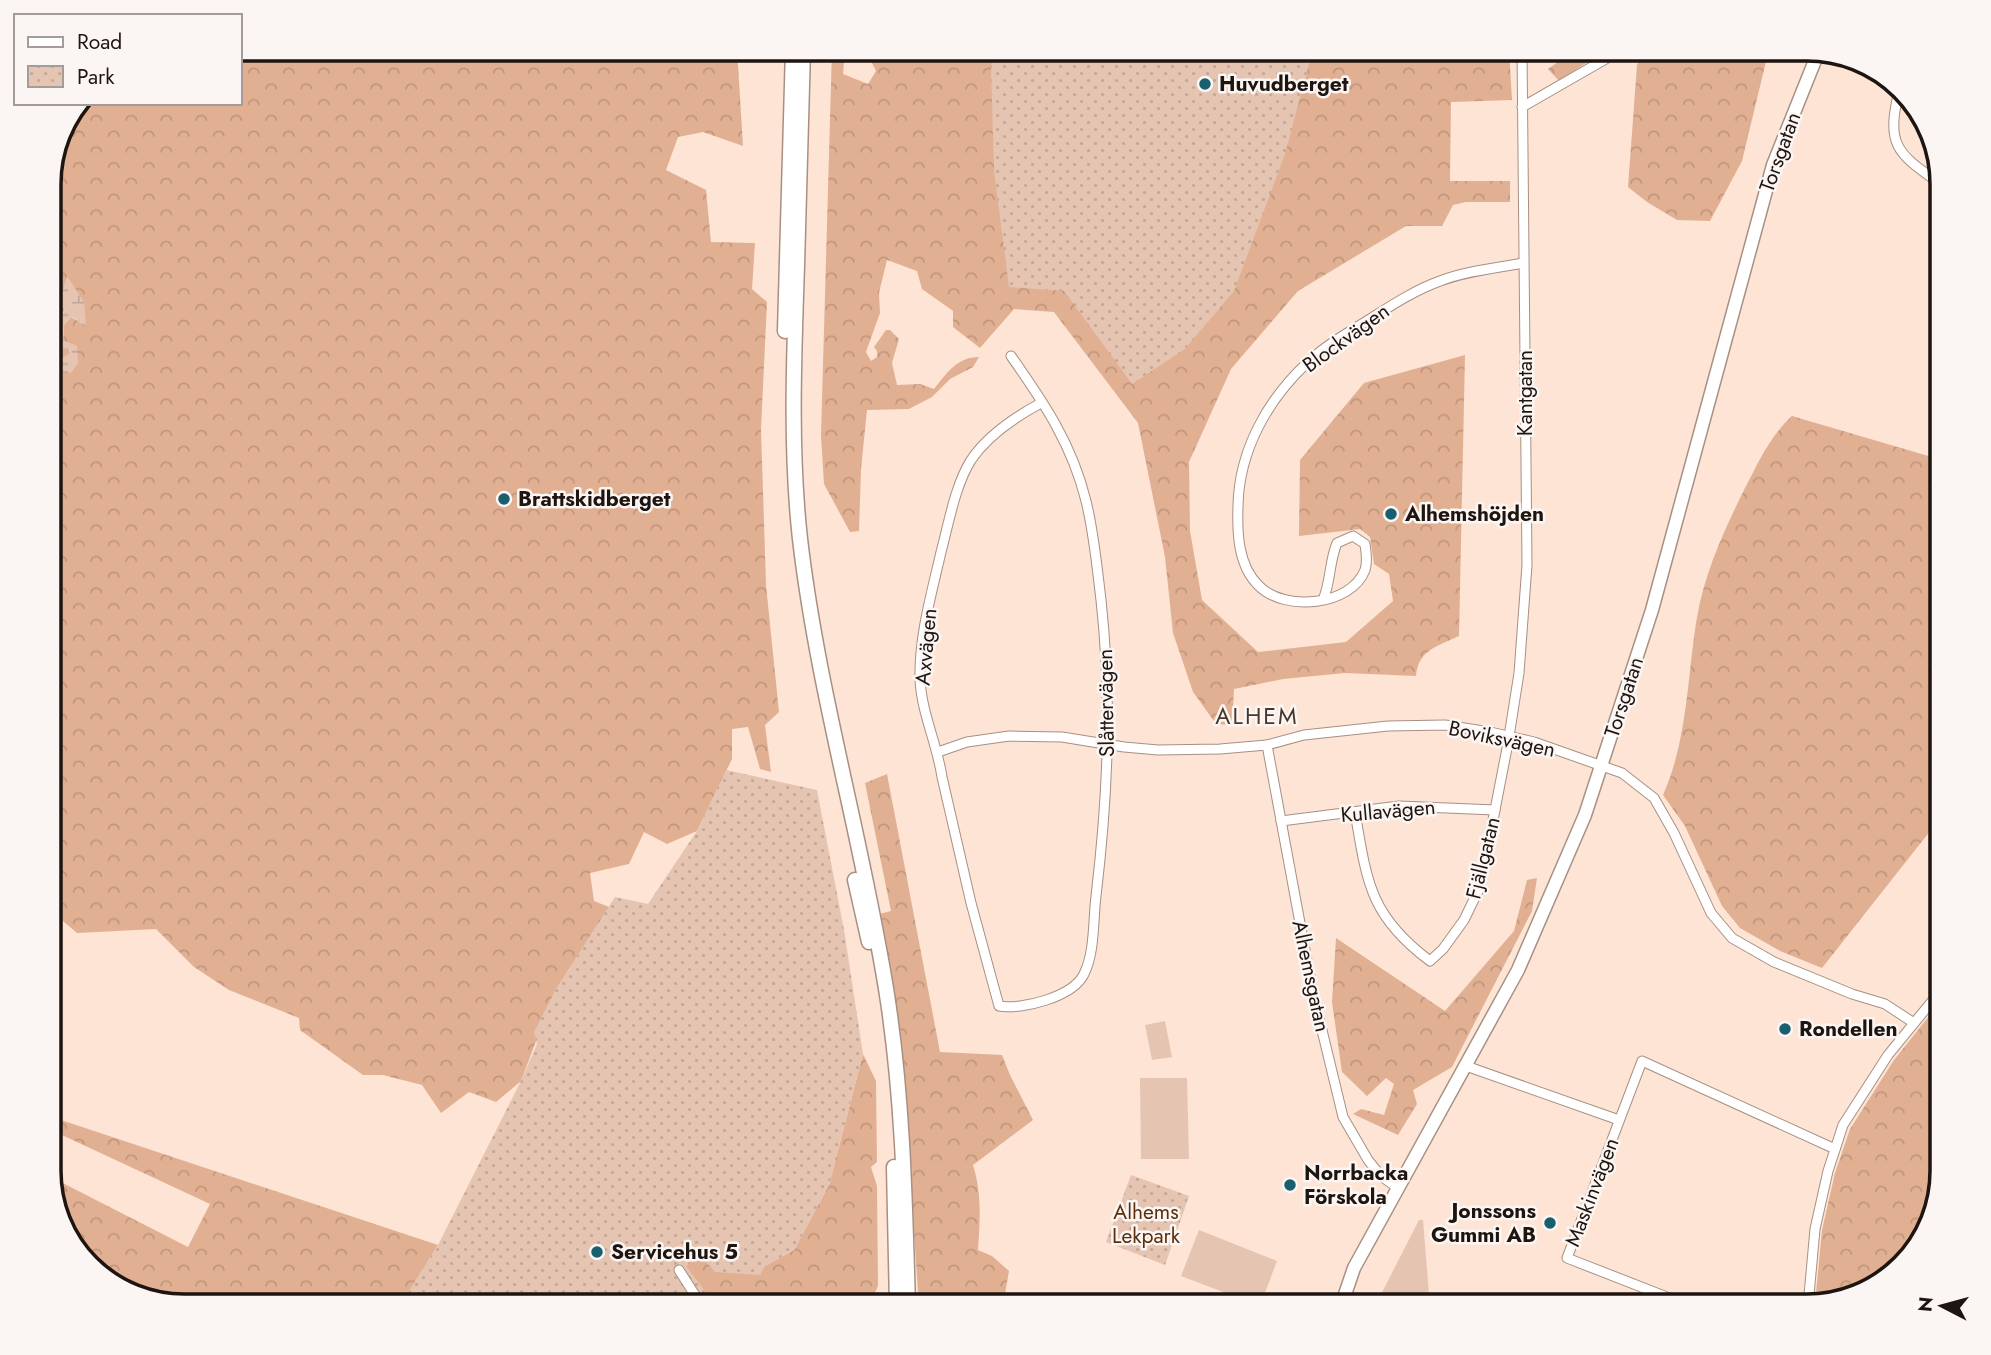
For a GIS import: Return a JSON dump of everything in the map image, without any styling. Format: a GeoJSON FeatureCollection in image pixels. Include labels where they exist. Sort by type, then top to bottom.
{"type":"FeatureCollection","features":[{"type":"Feature","properties":{"kind":"highway"},"geometry":{"type":"LineString","coordinates":[[793,62],[784,356],[787,488],[809,662],[872,959],[881,1017],[892,1125],[897,1294]]}},
{"type":"Feature","properties":{"kind":"highway"},"geometry":{"type":"LineString","coordinates":[[803,62],[793,375],[800,536],[819,664],[874,919],[888,998],[901,1131],[908,1294]]}},
{"type":"Feature","properties":{"kind":"main road","name":"Torsgatan"},"geometry":{"type":"LineString","coordinates":[[1345,1294],[1354,1268],[1518,970],[1586,815],[1652,610],[1773,165],[1814,61]]}},
{"type":"Feature","properties":{"kind":"street","name":"Kantgatan"},"geometry":{"type":"LineString","coordinates":[[1509,737],[1519,673],[1527,565],[1522,61]]}},
{"type":"Feature","properties":{"kind":"street"},"geometry":{"type":"LineString","coordinates":[[1522,107],[1602,61]]}},
{"type":"Feature","properties":{"kind":"street"},"geometry":{"type":"LineString","coordinates":[[1897,101],[1893,133],[1898,145],[1903,156],[1929,176]]}},
{"type":"Feature","properties":{"kind":"street","name":"Blockvägen"},"geometry":{"type":"LineString","coordinates":[[1323,600],[1331,574],[1331,558],[1337,543],[1353,536],[1365,544],[1366,569],[1359,581],[1345,592],[1323,600],[1296,602],[1277,598],[1259,586],[1248,570],[1237,529],[1238,495],[1243,466],[1258,425],[1283,389],[1309,360],[1397,303],[1441,281],[1523,263]]}},
{"type":"Feature","properties":{"kind":"street","name":"Slåttervägen"},"geometry":{"type":"LineString","coordinates":[[999,1006],[1010,1008],[1054,997],[1072,989],[1084,975],[1089,959],[1098,878],[1109,745],[1106,651],[1097,563],[1086,501],[1069,448],[1052,416],[1011,356]]}},
{"type":"Feature","properties":{"kind":"street","name":"Axvägen"},"geometry":{"type":"LineString","coordinates":[[999,1006],[971,902],[938,752],[923,704],[920,678],[930,599],[949,519],[970,462],[983,445],[1021,414],[1041,403]]}},
{"type":"Feature","properties":{"kind":"street","name":"Boviksvägen"},"geometry":{"type":"LineString","coordinates":[[938,752],[967,742],[1009,736],[1062,737],[1109,745],[1191,750],[1267,745],[1304,735],[1388,726],[1445,725],[1534,742],[1622,773],[1654,798],[1674,833],[1711,913],[1732,938],[1774,962],[1852,994],[1885,1004],[1914,1023]]}},
{"type":"Feature","properties":{"kind":"street","name":"Fjällgatan"},"geometry":{"type":"LineString","coordinates":[[1355,812],[1373,897],[1405,942],[1430,961],[1443,949],[1475,902],[1487,857],[1509,737]]}},
{"type":"Feature","properties":{"kind":"street","name":"Alhemsgatan"},"geometry":{"type":"LineString","coordinates":[[1267,745],[1313,993],[1343,1117],[1368,1160],[1381,1176],[1398,1188]]}},
{"type":"Feature","properties":{"kind":"street","name":"Kullavägen"},"geometry":{"type":"LineString","coordinates":[[1281,821],[1399,806],[1495,810]]}},
{"type":"Feature","properties":{"kind":"street"},"geometry":{"type":"LineString","coordinates":[[1809,1294],[1815,1228],[1828,1171],[1843,1125],[1888,1055],[1930,1004]]}},
{"type":"Feature","properties":{"kind":"street","name":"Maskinvägen"},"geometry":{"type":"LineString","coordinates":[[1659,1294],[1567,1258],[1642,1061],[1835,1149]]}},
{"type":"Feature","properties":{"kind":"street","name":"Maskinvägen"},"geometry":{"type":"LineString","coordinates":[[1466,1066],[1619,1120]]}},
{"type":"Feature","properties":{"kind":"street"},"geometry":{"type":"LineString","coordinates":[[678,1269],[694,1294]]}},
{"type":"Feature","properties":{"kind":"green space"},"geometry":{"type":"Polygon","coordinates":[[[992,61],[1310,61],[1285,154],[1234,291],[1185,349],[1132,384],[1064,291],[1009,287],[994,171],[992,61]]]}},
{"type":"Feature","properties":{"kind":"green space"},"geometry":{"type":"Polygon","coordinates":[[[1510,61],[1512,100],[1451,102],[1450,181],[1510,181],[1510,202],[1466,202],[1453,205],[1442,226],[1406,226],[1298,291],[1231,369],[1189,462],[1190,531],[1202,600],[1258,652],[1346,642],[1393,601],[1389,574],[1374,564],[1370,537],[1360,529],[1299,536],[1300,460],[1364,383],[1465,355],[1459,636],[1430,650],[1421,660],[1416,676],[1345,673],[1283,679],[1234,689],[1232,725],[1216,724],[1193,692],[1173,633],[1165,557],[1138,423],[1054,312],[1014,309],[980,348],[953,327],[953,311],[922,289],[917,271],[887,260],[879,293],[880,313],[866,352],[871,361],[877,357],[874,347],[886,330],[890,330],[899,339],[892,363],[897,385],[920,384],[934,389],[959,363],[979,357],[973,367],[950,379],[932,397],[909,409],[867,410],[859,531],[850,532],[824,484],[821,435],[832,62],[844,62],[843,74],[868,84],[876,71],[871,62],[1510,61]]]}},
{"type":"Feature","properties":{"kind":"green space"},"geometry":{"type":"Polygon","coordinates":[[[1559,61],[1589,61],[1559,81],[1548,69],[1559,61]]]}},
{"type":"Feature","properties":{"kind":"green space"},"geometry":{"type":"Polygon","coordinates":[[[1639,61],[1766,61],[1742,161],[1710,221],[1677,220],[1628,187],[1639,61]]]}},
{"type":"Feature","properties":{"kind":"green space"},"geometry":{"type":"Polygon","coordinates":[[[242,62],[738,62],[743,146],[703,132],[678,137],[666,170],[706,190],[711,242],[755,243],[752,289],[767,302],[761,429],[766,585],[779,712],[765,725],[771,772],[760,769],[748,727],[732,729],[732,759],[697,831],[667,844],[644,832],[629,864],[590,873],[594,901],[609,907],[555,991],[521,1081],[496,1102],[469,1092],[441,1113],[422,1085],[383,1075],[363,1075],[300,1030],[299,1018],[229,990],[194,967],[156,929],[77,933],[62,920],[62,366],[77,346],[63,341],[64,325],[71,317],[85,325],[65,309],[62,314],[62,168],[74,130],[90,105],[242,105],[242,62]]]}},
{"type":"Feature","properties":{"kind":"green space"},"geometry":{"type":"Polygon","coordinates":[[[67,276],[84,302],[86,325],[72,317],[64,325],[63,341],[77,346],[78,363],[71,373],[62,370],[62,358],[70,353],[68,347],[62,348],[62,315],[65,310],[62,306],[62,293],[67,276]]]}},
{"type":"Feature","properties":{"kind":"green space"},"geometry":{"type":"Polygon","coordinates":[[[68,347],[70,353],[62,366],[62,348],[68,347]]]}},
{"type":"Feature","properties":{"kind":"green space"},"geometry":{"type":"Polygon","coordinates":[[[1792,416],[1930,456],[1930,831],[1822,968],[1780,951],[1740,928],[1722,906],[1685,826],[1663,795],[1682,730],[1697,617],[1710,568],[1728,522],[1777,433],[1792,416]]]}},
{"type":"Feature","properties":{"kind":"green space"},"geometry":{"type":"Polygon","coordinates":[[[726,770],[817,790],[844,930],[863,1054],[829,1185],[794,1250],[765,1266],[760,1275],[715,1272],[701,1256],[686,1266],[707,1294],[405,1294],[438,1245],[521,1081],[537,1044],[534,1032],[555,991],[615,897],[648,904],[697,831],[726,770]]]}},
{"type":"Feature","properties":{"kind":"green space"},"geometry":{"type":"Polygon","coordinates":[[[887,774],[940,1052],[1002,1055],[1033,1120],[973,1165],[979,1197],[978,1250],[992,1256],[1009,1271],[1005,1294],[918,1294],[901,1041],[879,914],[891,911],[865,783],[887,774]]]}},
{"type":"Feature","properties":{"kind":"green space"},"geometry":{"type":"Polygon","coordinates":[[[1537,878],[1532,911],[1452,1067],[1413,1090],[1417,1104],[1398,1135],[1353,1114],[1361,1109],[1384,1115],[1394,1084],[1386,1078],[1367,1096],[1342,1072],[1332,1002],[1336,938],[1445,1011],[1514,931],[1527,880],[1537,878]]]}},
{"type":"Feature","properties":{"kind":"green space"},"geometry":{"type":"Polygon","coordinates":[[[1930,1015],[1930,1170],[1926,1202],[1909,1239],[1888,1263],[1854,1284],[1816,1293],[1822,1230],[1835,1173],[1850,1129],[1894,1060],[1930,1015]]]}},
{"type":"Feature","properties":{"kind":"green space"},"geometry":{"type":"Polygon","coordinates":[[[1165,1021],[1172,1057],[1152,1060],[1145,1025],[1165,1021]]]}},
{"type":"Feature","properties":{"kind":"green space"},"geometry":{"type":"Polygon","coordinates":[[[863,1054],[876,1081],[877,1162],[871,1167],[877,1186],[878,1286],[874,1294],[707,1294],[685,1266],[701,1256],[765,1266],[794,1250],[829,1185],[863,1054]]]}},
{"type":"Feature","properties":{"kind":"green space"},"geometry":{"type":"Polygon","coordinates":[[[1140,1078],[1187,1078],[1189,1159],[1141,1159],[1140,1078]]]}},
{"type":"Feature","properties":{"kind":"green space"},"geometry":{"type":"Polygon","coordinates":[[[62,1120],[438,1245],[405,1294],[184,1294],[160,1291],[130,1281],[116,1273],[92,1252],[71,1218],[62,1183],[188,1247],[210,1204],[62,1135],[62,1120]]]}},
{"type":"Feature","properties":{"kind":"green space","name":"Alhems Lekpark"},"geometry":{"type":"Polygon","coordinates":[[[1131,1175],[1189,1196],[1165,1265],[1106,1242],[1131,1175]]]}},
{"type":"Feature","properties":{"kind":"green space"},"geometry":{"type":"Polygon","coordinates":[[[1419,1220],[1423,1220],[1429,1294],[1381,1294],[1419,1220]]]}},
{"type":"Feature","properties":{"kind":"green space"},"geometry":{"type":"Polygon","coordinates":[[[1199,1230],[1277,1261],[1265,1294],[1228,1294],[1181,1276],[1199,1230]]]}},
{"type":"Feature","properties":{"kind":"place","name":"Huvudberget"},"geometry":{"type":"Point","coordinates":[1205,84]}},
{"type":"Feature","properties":{"kind":"place","name":"Brattskidberget"},"geometry":{"type":"Point","coordinates":[504,499]}},
{"type":"Feature","properties":{"kind":"place","name":"Alhemshöjden"},"geometry":{"type":"Point","coordinates":[1391,514]}},
{"type":"Feature","properties":{"kind":"place","name":"Rondellen"},"geometry":{"type":"Point","coordinates":[1785,1029]}},
{"type":"Feature","properties":{"kind":"place","name":"Norrbacka Förskola"},"geometry":{"type":"Point","coordinates":[1290,1185]}},
{"type":"Feature","properties":{"kind":"place","name":"Jonssons Gummi AB"},"geometry":{"type":"Point","coordinates":[1550,1223]}},
{"type":"Feature","properties":{"kind":"place","name":"Servicehus 5"},"geometry":{"type":"Point","coordinates":[597,1252]}},
{"type":"Feature","properties":{"kind":"district","name":"ALHEM"},"geometry":{"type":"Point","coordinates":[1257,716]}}]}
